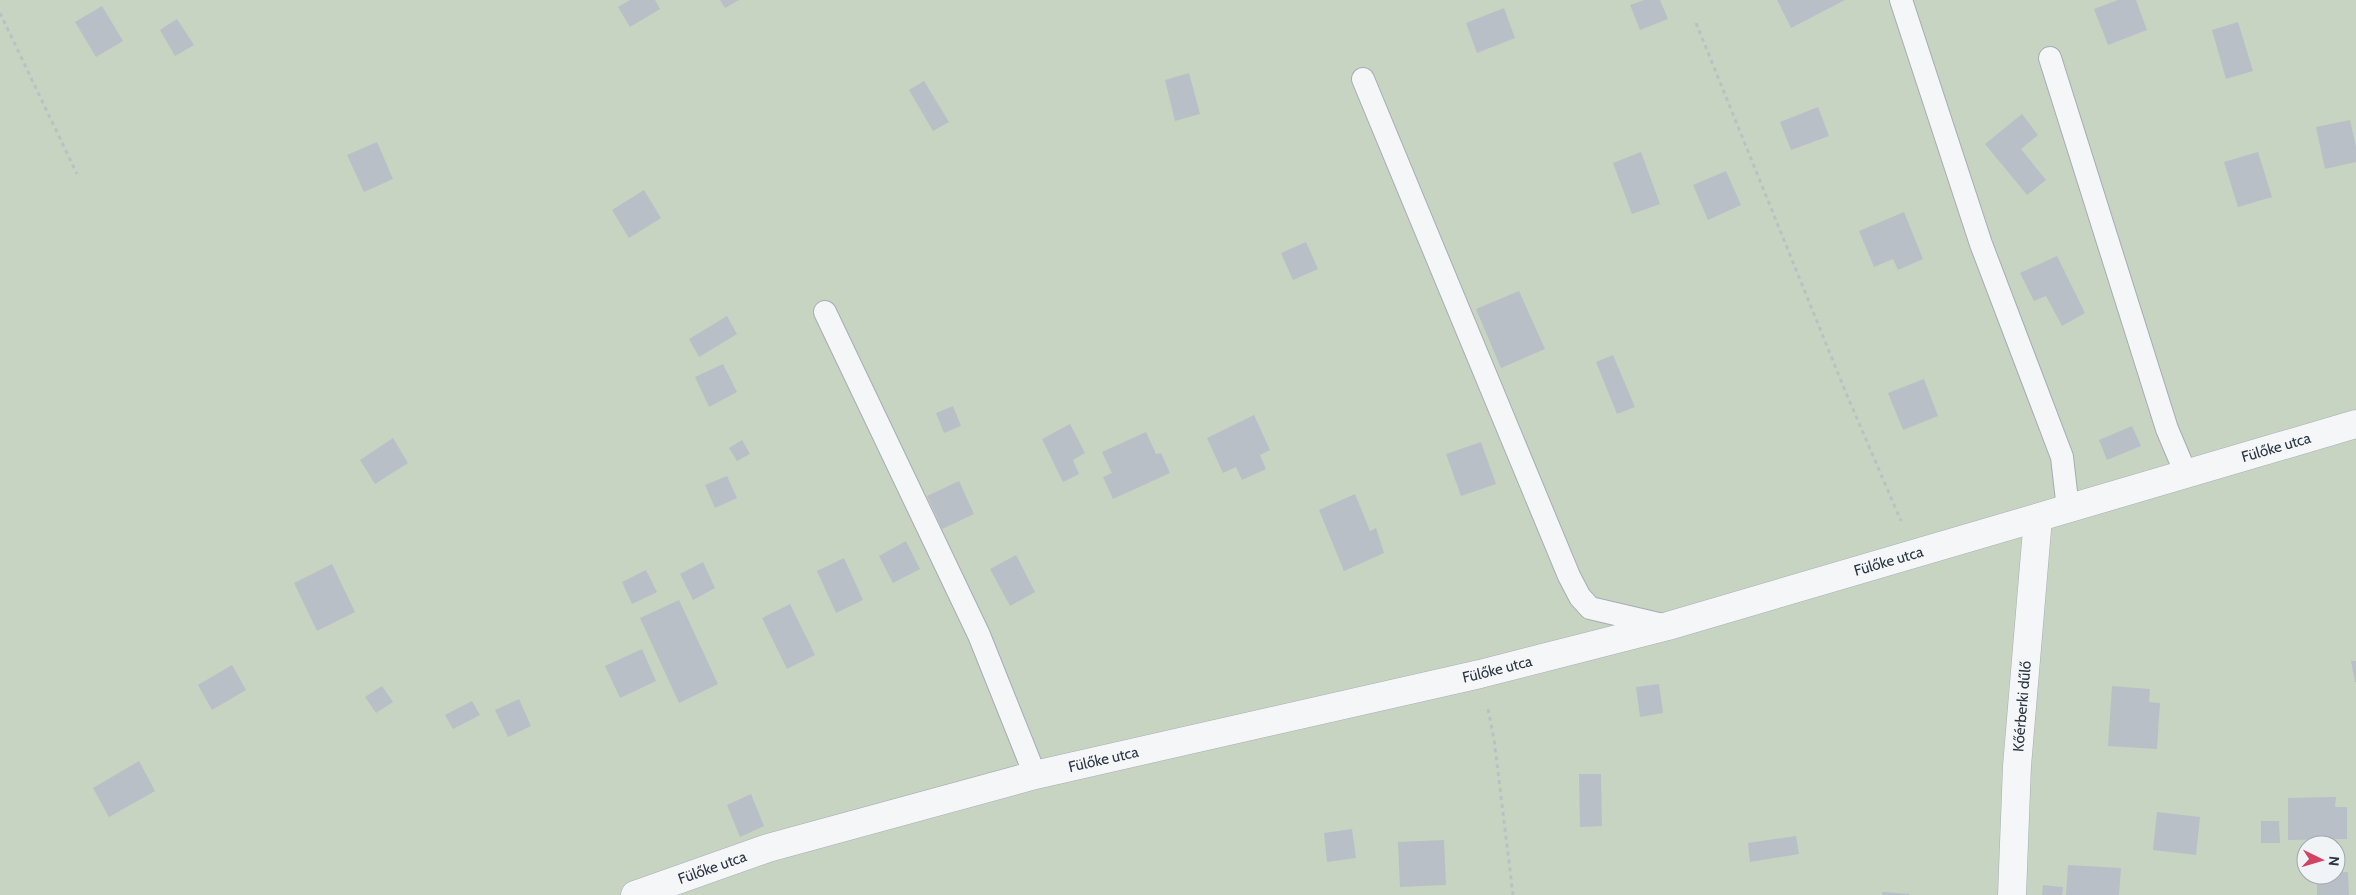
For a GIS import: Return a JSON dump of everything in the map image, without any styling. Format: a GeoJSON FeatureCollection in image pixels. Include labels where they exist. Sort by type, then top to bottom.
{"type":"FeatureCollection","features":[{"type":"Feature","properties":{"kind":"street","name":"Fülőke utca"},"geometry":{"type":"LineString","coordinates":[[635,895],[768,848],[1035,775],[1480,674],[1668,626],[2356,424]]}},
{"type":"Feature","properties":{"kind":"street","name":"Kőérberki dűlő"},"geometry":{"type":"LineString","coordinates":[[2012,895],[2017,766],[2038,518]]}},
{"type":"Feature","properties":{"kind":"lane"},"geometry":{"type":"LineString","coordinates":[[1901,0],[1981,244],[2062,457],[2068,509]]}},
{"type":"Feature","properties":{"kind":"lane"},"geometry":{"type":"LineString","coordinates":[[2050,58],[2168,429],[2186,474]]}},
{"type":"Feature","properties":{"kind":"lane"},"geometry":{"type":"LineString","coordinates":[[1363,79],[1569,576],[1580,597],[1590,608],[1668,626]]}},
{"type":"Feature","properties":{"kind":"lane"},"geometry":{"type":"LineString","coordinates":[[825,312],[978,635],[1035,775]]}},
{"type":"Feature","properties":{"kind":"path"},"geometry":{"type":"LineString","coordinates":[[0,13],[77,174]]}},
{"type":"Feature","properties":{"kind":"path"},"geometry":{"type":"LineString","coordinates":[[1696,23],[1846,393],[1915,554]]}},
{"type":"Feature","properties":{"kind":"path"},"geometry":{"type":"LineString","coordinates":[[1480,674],[1494,740],[1513,895]]}},
{"type":"Feature","properties":{"kind":"green space"},"geometry":{"type":"Polygon","coordinates":[[[0,0],[2356,0],[2356,895],[0,895],[0,0]]]}},
{"type":"Feature","properties":{"kind":"building"},"geometry":{"type":"Polygon","coordinates":[[[630,0],[655,0],[660,9],[630,27],[618,7],[630,0]]]}},
{"type":"Feature","properties":{"kind":"building"},"geometry":{"type":"Polygon","coordinates":[[[720,0],[739,0],[725,8],[720,0]]]}},
{"type":"Feature","properties":{"kind":"building"},"geometry":{"type":"Polygon","coordinates":[[[1644,0],[1660,0],[1668,19],[1640,30],[1630,5],[1644,0]]]}},
{"type":"Feature","properties":{"kind":"building"},"geometry":{"type":"Polygon","coordinates":[[[1777,0],[1845,0],[1791,28],[1777,0]]]}},
{"type":"Feature","properties":{"kind":"building"},"geometry":{"type":"Polygon","coordinates":[[[2118,0],[2136,0],[2147,30],[2108,45],[2094,9],[2118,0]]]}},
{"type":"Feature","properties":{"kind":"building"},"geometry":{"type":"Polygon","coordinates":[[[102,6],[123,41],[96,57],[75,22],[102,6]]]}},
{"type":"Feature","properties":{"kind":"building"},"geometry":{"type":"Polygon","coordinates":[[[1504,8],[1515,38],[1477,53],[1466,23],[1504,8]]]}},
{"type":"Feature","properties":{"kind":"building"},"geometry":{"type":"Polygon","coordinates":[[[177,19],[194,45],[175,56],[160,30],[177,19]]]}},
{"type":"Feature","properties":{"kind":"building"},"geometry":{"type":"Polygon","coordinates":[[[2238,22],[2253,71],[2226,79],[2212,30],[2238,22]]]}},
{"type":"Feature","properties":{"kind":"building"},"geometry":{"type":"Polygon","coordinates":[[[1189,73],[1200,114],[1175,121],[1165,80],[1189,73]]]}},
{"type":"Feature","properties":{"kind":"building"},"geometry":{"type":"Polygon","coordinates":[[[924,81],[949,122],[933,131],[909,90],[924,81]]]}},
{"type":"Feature","properties":{"kind":"building"},"geometry":{"type":"Polygon","coordinates":[[[1818,107],[1829,136],[1791,150],[1780,122],[1818,107]]]}},
{"type":"Feature","properties":{"kind":"building"},"geometry":{"type":"Polygon","coordinates":[[[2022,114],[2038,135],[2021,149],[2046,180],[2027,195],[1985,144],[2022,114]]]}},
{"type":"Feature","properties":{"kind":"building"},"geometry":{"type":"Polygon","coordinates":[[[2350,120],[2356,147],[2356,162],[2325,169],[2316,127],[2350,120]]]}},
{"type":"Feature","properties":{"kind":"building"},"geometry":{"type":"Polygon","coordinates":[[[377,142],[393,179],[364,192],[347,155],[377,142]]]}},
{"type":"Feature","properties":{"kind":"building"},"geometry":{"type":"Polygon","coordinates":[[[1641,152],[1660,204],[1632,214],[1613,163],[1641,152]]]}},
{"type":"Feature","properties":{"kind":"building"},"geometry":{"type":"Polygon","coordinates":[[[2258,152],[2272,197],[2238,207],[2224,162],[2258,152]]]}},
{"type":"Feature","properties":{"kind":"building"},"geometry":{"type":"Polygon","coordinates":[[[1726,171],[1741,205],[1708,220],[1693,185],[1726,171]]]}},
{"type":"Feature","properties":{"kind":"building"},"geometry":{"type":"Polygon","coordinates":[[[644,190],[661,218],[629,238],[612,210],[644,190]]]}},
{"type":"Feature","properties":{"kind":"building"},"geometry":{"type":"Polygon","coordinates":[[[1904,212],[1923,259],[1898,270],[1893,259],[1874,267],[1859,231],[1904,212]]]}},
{"type":"Feature","properties":{"kind":"building"},"geometry":{"type":"Polygon","coordinates":[[[1306,242],[1318,269],[1293,280],[1281,253],[1306,242]]]}},
{"type":"Feature","properties":{"kind":"building"},"geometry":{"type":"Polygon","coordinates":[[[2057,256],[2085,313],[2062,326],[2046,296],[2034,301],[2020,273],[2057,256]]]}},
{"type":"Feature","properties":{"kind":"building"},"geometry":{"type":"Polygon","coordinates":[[[1519,291],[1545,349],[1501,368],[1476,309],[1519,291]]]}},
{"type":"Feature","properties":{"kind":"building"},"geometry":{"type":"Polygon","coordinates":[[[727,316],[737,334],[699,357],[689,339],[727,316]]]}},
{"type":"Feature","properties":{"kind":"building"},"geometry":{"type":"Polygon","coordinates":[[[1613,355],[1635,407],[1617,414],[1596,362],[1613,355]]]}},
{"type":"Feature","properties":{"kind":"building"},"geometry":{"type":"Polygon","coordinates":[[[723,364],[737,392],[709,407],[695,377],[723,364]]]}},
{"type":"Feature","properties":{"kind":"building"},"geometry":{"type":"Polygon","coordinates":[[[1924,379],[1938,416],[1903,430],[1888,393],[1924,379]]]}},
{"type":"Feature","properties":{"kind":"building"},"geometry":{"type":"Polygon","coordinates":[[[953,406],[961,426],[944,433],[936,413],[953,406]]]}},
{"type":"Feature","properties":{"kind":"building"},"geometry":{"type":"Polygon","coordinates":[[[1254,415],[1270,450],[1260,455],[1266,469],[1242,480],[1236,467],[1223,473],[1207,438],[1254,415]]]}},
{"type":"Feature","properties":{"kind":"building"},"geometry":{"type":"Polygon","coordinates":[[[1070,424],[1085,453],[1073,460],[1079,474],[1063,482],[1042,439],[1070,424]]]}},
{"type":"Feature","properties":{"kind":"building"},"geometry":{"type":"Polygon","coordinates":[[[2132,426],[2141,446],[2107,460],[2099,440],[2132,426]]]}},
{"type":"Feature","properties":{"kind":"building"},"geometry":{"type":"Polygon","coordinates":[[[1146,432],[1156,454],[1161,453],[1170,473],[1113,499],[1103,477],[1112,473],[1102,452],[1146,432]]]}},
{"type":"Feature","properties":{"kind":"building"},"geometry":{"type":"Polygon","coordinates":[[[393,438],[408,463],[375,484],[360,460],[393,438]]]}},
{"type":"Feature","properties":{"kind":"building"},"geometry":{"type":"Polygon","coordinates":[[[742,440],[750,454],[737,461],[729,448],[742,440]]]}},
{"type":"Feature","properties":{"kind":"building"},"geometry":{"type":"Polygon","coordinates":[[[1481,442],[1496,484],[1461,496],[1446,454],[1481,442]]]}},
{"type":"Feature","properties":{"kind":"building"},"geometry":{"type":"Polygon","coordinates":[[[727,476],[737,498],[715,508],[705,485],[727,476]]]}},
{"type":"Feature","properties":{"kind":"building"},"geometry":{"type":"Polygon","coordinates":[[[959,481],[974,514],[942,529],[927,496],[959,481]]]}},
{"type":"Feature","properties":{"kind":"building"},"geometry":{"type":"Polygon","coordinates":[[[1355,494],[1370,531],[1376,528],[1384,553],[1344,571],[1319,510],[1355,494]]]}},
{"type":"Feature","properties":{"kind":"building"},"geometry":{"type":"Polygon","coordinates":[[[906,541],[920,569],[893,583],[879,556],[906,541]]]}},
{"type":"Feature","properties":{"kind":"building"},"geometry":{"type":"Polygon","coordinates":[[[1016,555],[1035,592],[1010,606],[990,569],[1016,555]]]}},
{"type":"Feature","properties":{"kind":"building"},"geometry":{"type":"Polygon","coordinates":[[[844,558],[863,600],[836,613],[817,571],[844,558]]]}},
{"type":"Feature","properties":{"kind":"building"},"geometry":{"type":"Polygon","coordinates":[[[703,562],[715,588],[693,600],[680,574],[703,562]]]}},
{"type":"Feature","properties":{"kind":"building"},"geometry":{"type":"Polygon","coordinates":[[[332,564],[355,612],[317,631],[294,583],[332,564]]]}},
{"type":"Feature","properties":{"kind":"building"},"geometry":{"type":"Polygon","coordinates":[[[646,570],[657,592],[632,604],[622,582],[646,570]]]}},
{"type":"Feature","properties":{"kind":"building"},"geometry":{"type":"Polygon","coordinates":[[[679,600],[718,684],[679,703],[640,618],[679,600]]]}},
{"type":"Feature","properties":{"kind":"building"},"geometry":{"type":"Polygon","coordinates":[[[790,604],[815,655],[787,669],[762,618],[790,604]]]}},
{"type":"Feature","properties":{"kind":"building"},"geometry":{"type":"Polygon","coordinates":[[[642,649],[656,681],[620,698],[605,666],[642,649]]]}},
{"type":"Feature","properties":{"kind":"building"},"geometry":{"type":"Polygon","coordinates":[[[2351,661],[2356,661],[2356,682],[2355,682],[2351,661]]]}},
{"type":"Feature","properties":{"kind":"building"},"geometry":{"type":"Polygon","coordinates":[[[232,665],[246,690],[212,710],[198,685],[232,665]]]}},
{"type":"Feature","properties":{"kind":"building"},"geometry":{"type":"Polygon","coordinates":[[[1659,684],[1663,713],[1640,717],[1636,687],[1659,684]]]}},
{"type":"Feature","properties":{"kind":"building"},"geometry":{"type":"Polygon","coordinates":[[[382,686],[393,702],[376,713],[365,697],[382,686]]]}},
{"type":"Feature","properties":{"kind":"building"},"geometry":{"type":"Polygon","coordinates":[[[2112,686],[2150,689],[2149,702],[2160,703],[2157,749],[2108,746],[2112,686]]]}},
{"type":"Feature","properties":{"kind":"building"},"geometry":{"type":"Polygon","coordinates":[[[519,699],[531,726],[508,737],[495,710],[519,699]]]}},
{"type":"Feature","properties":{"kind":"building"},"geometry":{"type":"Polygon","coordinates":[[[472,701],[480,715],[453,729],[445,715],[472,701]]]}},
{"type":"Feature","properties":{"kind":"building"},"geometry":{"type":"Polygon","coordinates":[[[139,761],[155,791],[109,817],[93,788],[139,761]]]}},
{"type":"Feature","properties":{"kind":"building"},"geometry":{"type":"Polygon","coordinates":[[[1579,774],[1601,774],[1602,826],[1580,827],[1579,774]]]}},
{"type":"Feature","properties":{"kind":"building"},"geometry":{"type":"Polygon","coordinates":[[[751,794],[764,826],[740,837],[727,805],[751,794]]]}},
{"type":"Feature","properties":{"kind":"building"},"geometry":{"type":"Polygon","coordinates":[[[2336,797],[2335,807],[2347,807],[2347,839],[2346,835],[2296,835],[2296,840],[2288,840],[2288,798],[2336,797]]]}},
{"type":"Feature","properties":{"kind":"building"},"geometry":{"type":"Polygon","coordinates":[[[2157,812],[2200,817],[2196,855],[2153,850],[2157,812]]]}},
{"type":"Feature","properties":{"kind":"building"},"geometry":{"type":"Polygon","coordinates":[[[2261,821],[2279,821],[2280,843],[2261,843],[2261,821]]]}},
{"type":"Feature","properties":{"kind":"building"},"geometry":{"type":"Polygon","coordinates":[[[1352,829],[1356,858],[1327,862],[1324,833],[1352,829]]]}},
{"type":"Feature","properties":{"kind":"building"},"geometry":{"type":"Polygon","coordinates":[[[1796,836],[1799,854],[1750,862],[1748,843],[1796,836]]]}},
{"type":"Feature","properties":{"kind":"building"},"geometry":{"type":"Polygon","coordinates":[[[1444,840],[1446,885],[1400,887],[1398,842],[1444,840]]]}},
{"type":"Feature","properties":{"kind":"building"},"geometry":{"type":"Polygon","coordinates":[[[2068,865],[2121,868],[2119,895],[2066,895],[2068,865]]]}},
{"type":"Feature","properties":{"kind":"building"},"geometry":{"type":"Polygon","coordinates":[[[2346,872],[2348,872],[2349,895],[2317,895],[2317,885],[2346,885],[2346,872]]]}},
{"type":"Feature","properties":{"kind":"building"},"geometry":{"type":"Polygon","coordinates":[[[2043,885],[2063,887],[2062,895],[2042,895],[2043,885]]]}},
{"type":"Feature","properties":{"kind":"building"},"geometry":{"type":"Polygon","coordinates":[[[1883,892],[1909,894],[1909,895],[1882,895],[1883,892]]]}}]}
